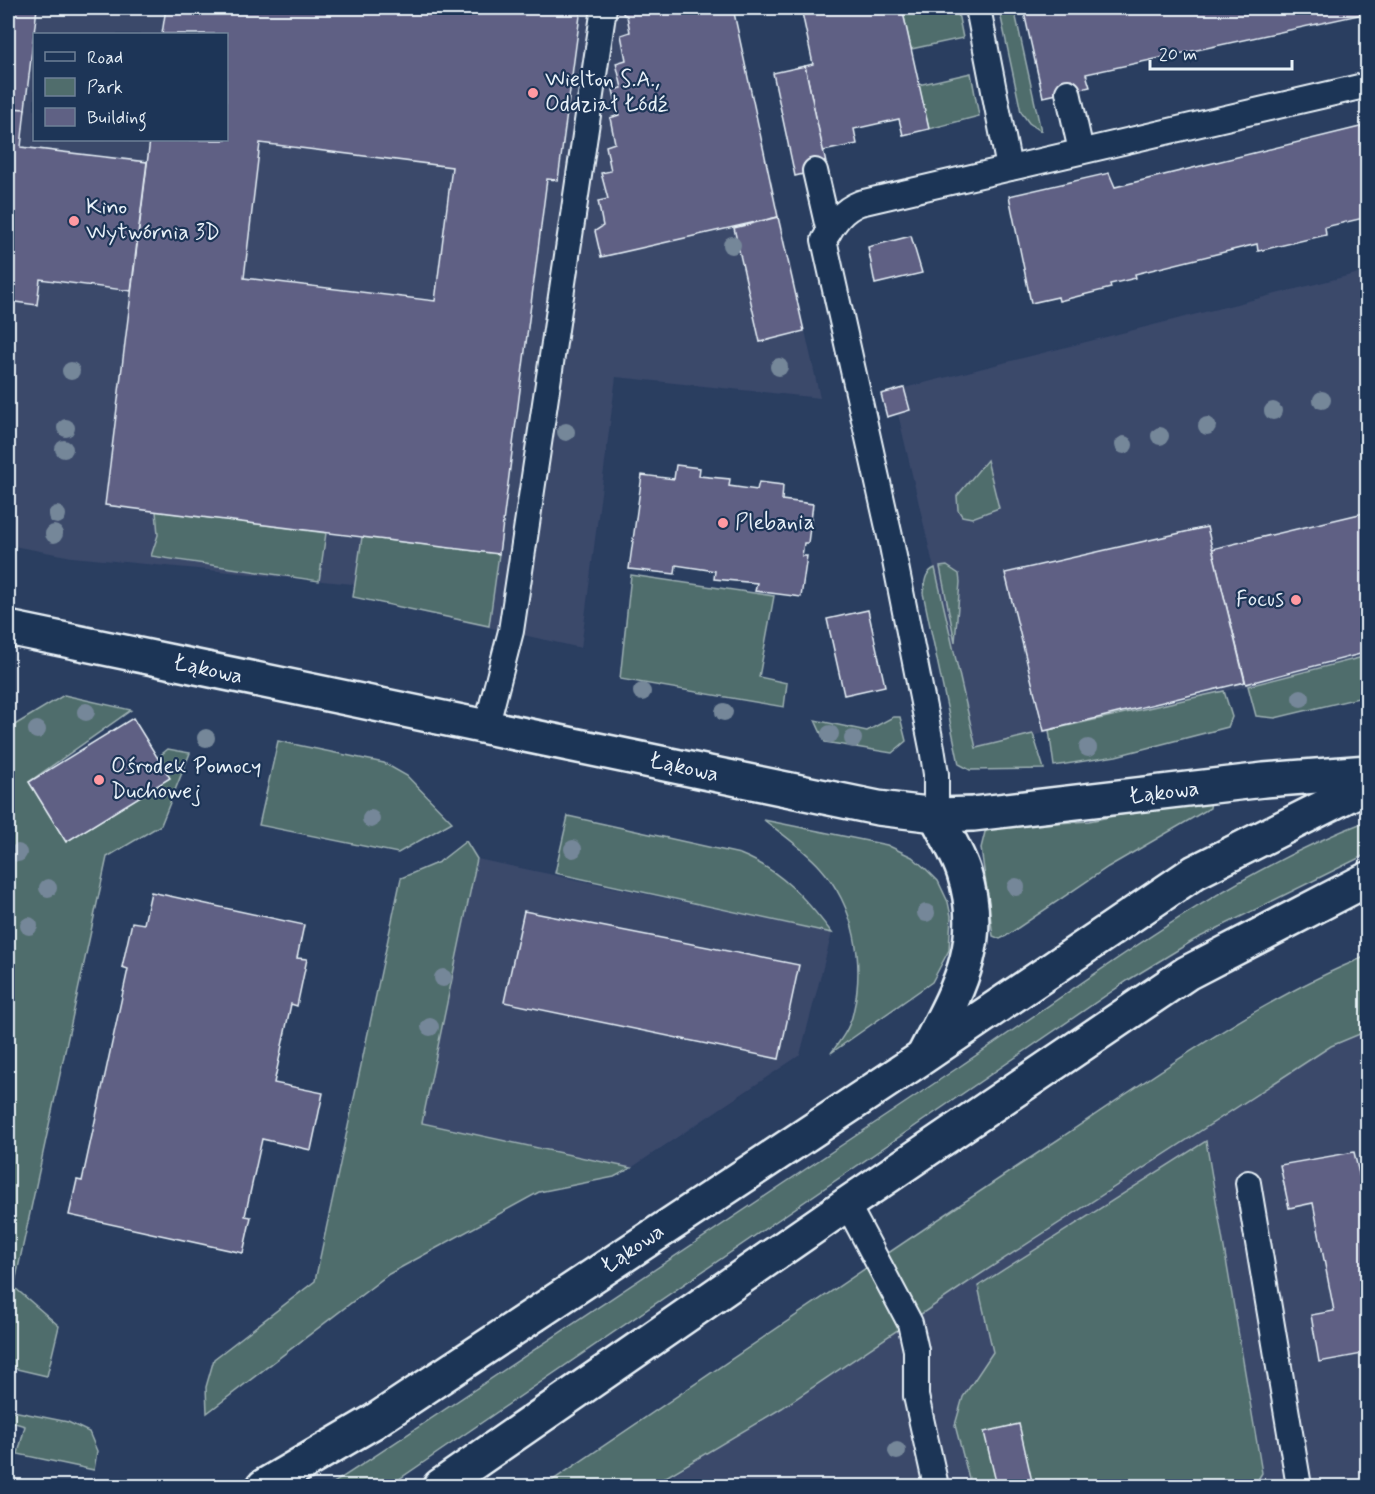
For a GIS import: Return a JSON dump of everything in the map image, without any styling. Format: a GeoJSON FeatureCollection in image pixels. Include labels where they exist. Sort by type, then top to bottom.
{"type":"FeatureCollection","features":[{"type":"Feature","properties":{"kind":"street","name":"Łąkowa"},"geometry":{"type":"LineString","coordinates":[[8,628],[878,808],[936,814],[984,813],[1264,780],[1368,772]]}},
{"type":"Feature","properties":{"kind":"street","name":"Łąkowa"},"geometry":{"type":"LineString","coordinates":[[264,1486],[373,1422],[923,1057],[1195,872],[1368,785]]}},
{"type":"Feature","properties":{"kind":"street"},"geometry":{"type":"LineString","coordinates":[[923,1057],[962,981],[970,953],[972,927],[971,907],[964,872],[936,814]]}},
{"type":"Feature","properties":{"kind":"street"},"geometry":{"type":"LineString","coordinates":[[440,1486],[847,1204],[1187,973],[1368,879]]}},
{"type":"Feature","properties":{"kind":"lane"},"geometry":{"type":"LineString","coordinates":[[486,728],[511,631],[604,8]]}},
{"type":"Feature","properties":{"kind":"lane"},"geometry":{"type":"LineString","coordinates":[[978,8],[1009,168]]}},
{"type":"Feature","properties":{"kind":"lane"},"geometry":{"type":"LineString","coordinates":[[936,814],[936,774],[932,748],[891,541],[824,240],[841,214],[860,203],[1368,85]]}},
{"type":"Feature","properties":{"kind":"lane"},"geometry":{"type":"LineString","coordinates":[[1068,92],[1081,151]]}},
{"type":"Feature","properties":{"kind":"lane"},"geometry":{"type":"LineString","coordinates":[[815,171],[829,232]]}},
{"type":"Feature","properties":{"kind":"lane"},"geometry":{"type":"LineString","coordinates":[[1248,1183],[1299,1486]]}},
{"type":"Feature","properties":{"kind":"lane"},"geometry":{"type":"LineString","coordinates":[[847,1204],[910,1323],[916,1350],[916,1396],[936,1486]]}},
{"type":"Feature","properties":{"kind":"shaded area"},"geometry":{"type":"Polygon","coordinates":[[[8,8],[733,8],[820,398],[616,377],[581,648],[353,597],[353,584],[72,557],[8,545],[8,8]]]}},
{"type":"Feature","properties":{"kind":"shaded area"},"geometry":{"type":"Polygon","coordinates":[[[1367,271],[1367,658],[976,749],[898,414],[909,410],[904,388],[1367,271]]]}},
{"type":"Feature","properties":{"kind":"shaded area"},"geometry":{"type":"Polygon","coordinates":[[[477,859],[832,933],[800,1055],[631,1168],[422,1124],[477,859]]]}},
{"type":"Feature","properties":{"kind":"shaded area"},"geometry":{"type":"Polygon","coordinates":[[[1367,1030],[1367,1486],[656,1486],[1331,1046],[1367,1030]]]}},
{"type":"Feature","properties":{"kind":"green space"},"geometry":{"type":"Polygon","coordinates":[[[902,8],[957,8],[963,38],[911,49],[902,8]]]}},
{"type":"Feature","properties":{"kind":"green space"},"geometry":{"type":"Polygon","coordinates":[[[999,8],[1014,8],[1041,131],[1029,123],[1021,112],[999,8]]]}},
{"type":"Feature","properties":{"kind":"green space"},"geometry":{"type":"Polygon","coordinates":[[[971,73],[979,116],[929,129],[918,85],[971,73]]]}},
{"type":"Feature","properties":{"kind":"green space"},"geometry":{"type":"Polygon","coordinates":[[[987,460],[999,508],[972,518],[962,516],[958,510],[957,496],[987,460]]]}},
{"type":"Feature","properties":{"kind":"green space"},"geometry":{"type":"Polygon","coordinates":[[[156,511],[326,533],[319,581],[151,556],[158,535],[156,511]]]}},
{"type":"Feature","properties":{"kind":"green space"},"geometry":{"type":"Polygon","coordinates":[[[362,537],[499,554],[489,626],[353,597],[362,537]]]}},
{"type":"Feature","properties":{"kind":"green space"},"geometry":{"type":"Polygon","coordinates":[[[947,566],[959,574],[960,582],[955,642],[940,567],[947,566]]]}},
{"type":"Feature","properties":{"kind":"green space"},"geometry":{"type":"Polygon","coordinates":[[[935,568],[976,748],[1033,734],[1044,769],[970,770],[959,764],[923,593],[927,575],[935,568]]]}},
{"type":"Feature","properties":{"kind":"green space"},"geometry":{"type":"Polygon","coordinates":[[[631,575],[774,596],[759,677],[787,683],[784,707],[620,679],[631,575]]]}},
{"type":"Feature","properties":{"kind":"green space"},"geometry":{"type":"Polygon","coordinates":[[[1367,656],[1367,696],[1275,718],[1256,716],[1248,686],[1367,656]]]}},
{"type":"Feature","properties":{"kind":"green space"},"geometry":{"type":"Polygon","coordinates":[[[1224,691],[1232,717],[1228,727],[1116,756],[1054,766],[1049,730],[1224,691]]]}},
{"type":"Feature","properties":{"kind":"green space"},"geometry":{"type":"Polygon","coordinates":[[[64,695],[131,710],[29,782],[66,842],[169,778],[157,758],[168,749],[190,753],[161,825],[107,857],[14,1287],[59,1326],[47,1376],[8,1367],[8,729],[64,695]]]}},
{"type":"Feature","properties":{"kind":"green space"},"geometry":{"type":"Polygon","coordinates":[[[893,717],[900,717],[906,741],[892,753],[825,742],[815,720],[867,731],[893,717]]]}},
{"type":"Feature","properties":{"kind":"green space"},"geometry":{"type":"Polygon","coordinates":[[[278,741],[384,763],[407,776],[452,822],[398,853],[259,825],[278,741]]]}},
{"type":"Feature","properties":{"kind":"green space"},"geometry":{"type":"Polygon","coordinates":[[[1207,798],[1211,800],[1210,808],[1108,867],[1006,936],[1000,939],[993,936],[981,848],[985,832],[992,827],[1089,821],[1207,798]]]}},
{"type":"Feature","properties":{"kind":"green space"},"geometry":{"type":"Polygon","coordinates":[[[568,816],[740,854],[768,868],[792,887],[832,933],[555,873],[568,816]]]}},
{"type":"Feature","properties":{"kind":"green space"},"geometry":{"type":"Polygon","coordinates":[[[764,820],[887,845],[912,857],[926,869],[938,881],[948,902],[951,916],[949,950],[932,982],[831,1053],[850,1024],[856,994],[857,955],[849,917],[832,882],[814,860],[764,820]]]}},
{"type":"Feature","properties":{"kind":"green space"},"geometry":{"type":"Polygon","coordinates":[[[1367,821],[1367,854],[1194,940],[1130,979],[389,1486],[329,1486],[566,1330],[1157,932],[1259,871],[1312,844],[1367,821]]]}},
{"type":"Feature","properties":{"kind":"green space"},"geometry":{"type":"Polygon","coordinates":[[[466,841],[477,859],[422,1123],[631,1168],[614,1177],[539,1192],[389,1274],[207,1413],[206,1387],[214,1359],[315,1281],[401,878],[439,862],[466,841]]]}},
{"type":"Feature","properties":{"kind":"green space"},"geometry":{"type":"Polygon","coordinates":[[[1367,956],[1367,1031],[1331,1046],[973,1279],[782,1408],[651,1486],[544,1486],[1170,1064],[1287,994],[1367,956]]]}},
{"type":"Feature","properties":{"kind":"green space"},"geometry":{"type":"Polygon","coordinates":[[[1206,1141],[1262,1473],[1254,1486],[971,1486],[955,1425],[963,1397],[993,1352],[978,1286],[1206,1141]]]}},
{"type":"Feature","properties":{"kind":"green space"},"geometry":{"type":"Polygon","coordinates":[[[8,1410],[68,1422],[89,1432],[97,1451],[94,1470],[18,1454],[25,1426],[8,1421],[8,1410]]]}},
{"type":"Feature","properties":{"kind":"building"},"geometry":{"type":"Polygon","coordinates":[[[8,8],[37,8],[25,109],[8,108],[8,8]]]}},
{"type":"Feature","properties":{"kind":"building"},"geometry":{"type":"Polygon","coordinates":[[[166,8],[581,8],[558,180],[547,179],[499,554],[105,505],[150,141],[228,141],[228,33],[162,33],[166,8]],[[260,143],[244,278],[435,301],[452,167],[260,143]]]}},
{"type":"Feature","properties":{"kind":"building"},"geometry":{"type":"Polygon","coordinates":[[[624,8],[733,8],[778,217],[601,257],[595,231],[603,226],[598,201],[608,199],[601,173],[611,171],[606,146],[615,143],[610,118],[619,115],[613,90],[622,88],[616,63],[626,60],[621,35],[630,32],[627,16],[623,14],[624,8]]]}},
{"type":"Feature","properties":{"kind":"building"},"geometry":{"type":"Polygon","coordinates":[[[801,8],[902,8],[929,129],[903,135],[899,119],[854,129],[857,144],[823,151],[805,66],[813,64],[801,8]]]}},
{"type":"Feature","properties":{"kind":"building"},"geometry":{"type":"Polygon","coordinates":[[[1023,8],[1368,8],[1368,13],[1086,74],[1090,87],[1043,97],[1023,8]]]}},
{"type":"Feature","properties":{"kind":"building"},"geometry":{"type":"Polygon","coordinates":[[[805,66],[827,168],[795,176],[773,73],[805,66]]]}},
{"type":"Feature","properties":{"kind":"building","name":"Kino Wytwórnia 3D"},"geometry":{"type":"Polygon","coordinates":[[[8,108],[25,109],[21,147],[147,162],[131,291],[40,279],[37,305],[8,301],[8,108]]]}},
{"type":"Feature","properties":{"kind":"building"},"geometry":{"type":"Polygon","coordinates":[[[1368,125],[1368,217],[1325,227],[1326,235],[1258,251],[1257,244],[1135,274],[1136,278],[1110,284],[1111,288],[1059,301],[1058,297],[1031,303],[1009,196],[1109,173],[1115,187],[1368,125]]]}},
{"type":"Feature","properties":{"kind":"building"},"geometry":{"type":"Polygon","coordinates":[[[778,217],[804,331],[760,342],[734,228],[778,217]]]}},
{"type":"Feature","properties":{"kind":"building"},"geometry":{"type":"Polygon","coordinates":[[[911,236],[922,273],[875,284],[868,247],[911,236]]]}},
{"type":"Feature","properties":{"kind":"building"},"geometry":{"type":"Polygon","coordinates":[[[904,388],[910,410],[887,417],[881,394],[904,388]]]}},
{"type":"Feature","properties":{"kind":"building","name":"Plebania"},"geometry":{"type":"Polygon","coordinates":[[[676,465],[700,468],[699,476],[730,479],[729,486],[757,490],[759,482],[783,485],[782,500],[813,504],[808,543],[804,543],[802,556],[807,556],[801,597],[755,591],[757,583],[714,579],[715,571],[676,565],[675,574],[629,569],[642,475],[674,479],[676,465]]]}},
{"type":"Feature","properties":{"kind":"building","name":"Focus"},"geometry":{"type":"Polygon","coordinates":[[[1368,512],[1368,652],[1246,684],[1212,549],[1368,512]]]}},
{"type":"Feature","properties":{"kind":"building"},"geometry":{"type":"Polygon","coordinates":[[[1207,527],[1245,682],[1044,731],[1005,573],[1207,527]]]}},
{"type":"Feature","properties":{"kind":"building"},"geometry":{"type":"Polygon","coordinates":[[[868,610],[885,686],[844,695],[827,619],[868,610]]]}},
{"type":"Feature","properties":{"kind":"building","name":"Ośrodek Pomocy Duchowej"},"geometry":{"type":"Polygon","coordinates":[[[133,718],[170,778],[66,842],[29,782],[133,718]]]}},
{"type":"Feature","properties":{"kind":"building"},"geometry":{"type":"Polygon","coordinates":[[[151,892],[304,925],[297,958],[307,959],[297,1006],[291,1004],[274,1083],[323,1093],[311,1150],[262,1139],[245,1216],[251,1217],[243,1253],[69,1215],[77,1180],[82,1181],[128,969],[122,967],[132,922],[144,924],[151,892]]]}},
{"type":"Feature","properties":{"kind":"building"},"geometry":{"type":"Polygon","coordinates":[[[524,911],[799,965],[779,1059],[504,1002],[524,911]]]}},
{"type":"Feature","properties":{"kind":"building"},"geometry":{"type":"Polygon","coordinates":[[[1354,1152],[1368,1213],[1368,1353],[1319,1362],[1311,1315],[1334,1311],[1313,1203],[1289,1208],[1280,1165],[1354,1152]]]}},
{"type":"Feature","properties":{"kind":"building"},"geometry":{"type":"Polygon","coordinates":[[[1019,1424],[1033,1486],[997,1486],[984,1432],[1019,1424]]]}},
{"type":"Feature","properties":{"kind":"place","name":"Wielton S.A., Oddział Łódź"},"geometry":{"type":"Point","coordinates":[533,93]}},
{"type":"Feature","properties":{"kind":"place","name":"Kino Wytwórnia 3D"},"geometry":{"type":"Point","coordinates":[74,221]}},
{"type":"Feature","properties":{"kind":"place","name":"Plebania"},"geometry":{"type":"Point","coordinates":[723,523]}},
{"type":"Feature","properties":{"kind":"place","name":"Focus"},"geometry":{"type":"Point","coordinates":[1296,600]}},
{"type":"Feature","properties":{"kind":"place","name":"Ośrodek Pomocy Duchowej"},"geometry":{"type":"Point","coordinates":[99,780]}}]}
